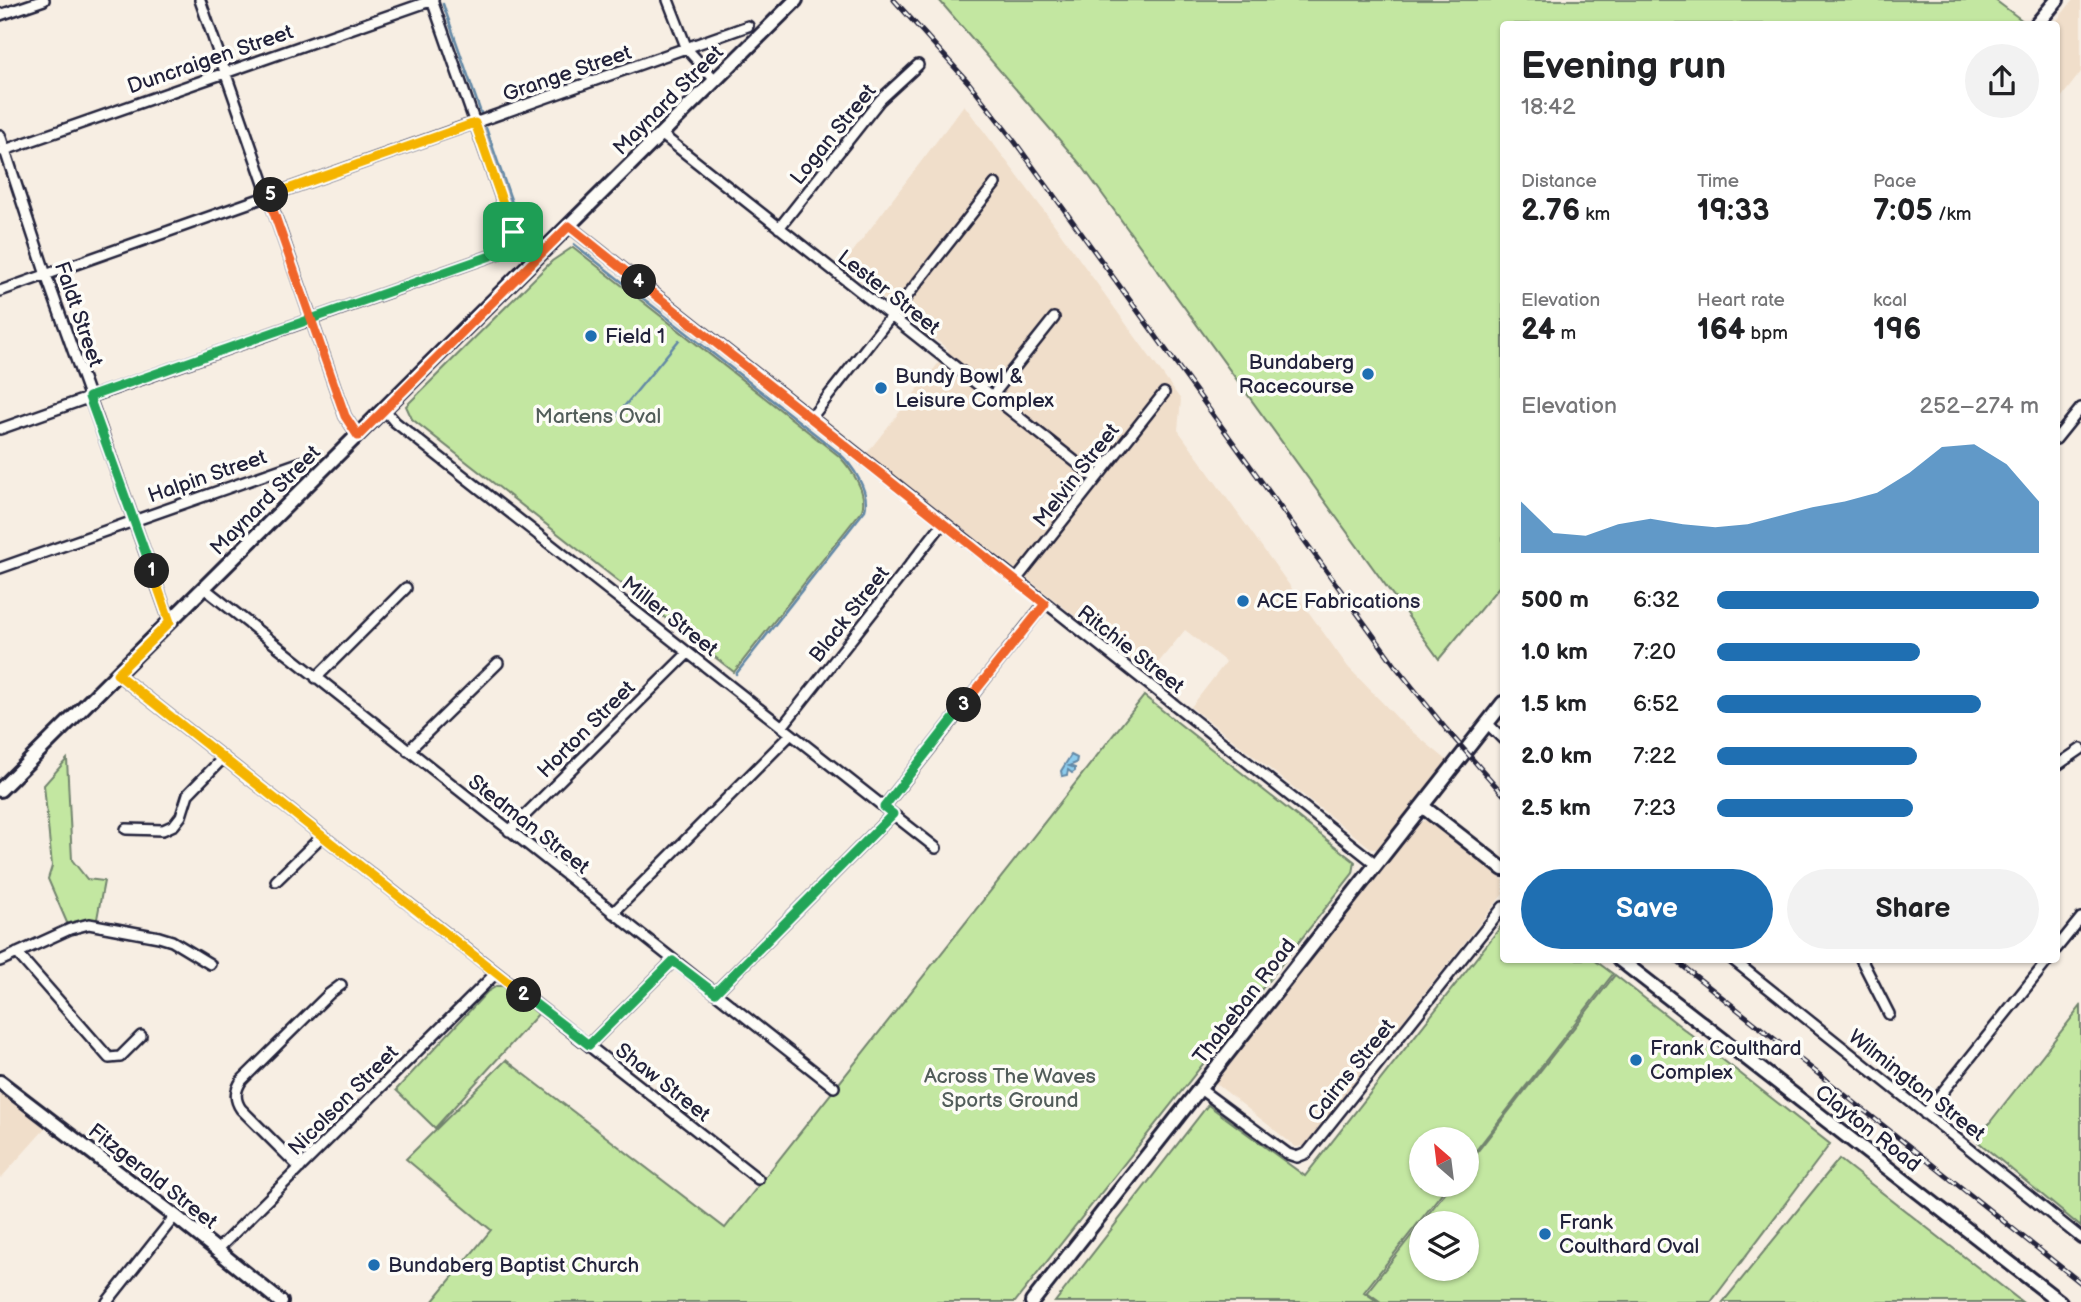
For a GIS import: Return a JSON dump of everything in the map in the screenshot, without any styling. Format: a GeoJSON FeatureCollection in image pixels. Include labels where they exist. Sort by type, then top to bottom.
{"type":"FeatureCollection","features":[{"type":"Feature","properties":{"kind":"street"},"geometry":{"type":"LineString","coordinates":[[0,15],[44,0]]}},
{"type":"Feature","properties":{"kind":"street"},"geometry":{"type":"LineString","coordinates":[[200,0],[345,416],[358,436]]}},
{"type":"Feature","properties":{"kind":"street"},"geometry":{"type":"LineString","coordinates":[[0,429],[499,253],[510,244],[513,232],[432,0]]}},
{"type":"Feature","properties":{"kind":"street","name":"Duncraigen Street"},"geometry":{"type":"LineString","coordinates":[[3,151],[432,0]]}},
{"type":"Feature","properties":{"kind":"street"},"geometry":{"type":"LineString","coordinates":[[668,0],[687,49],[715,80]]}},
{"type":"Feature","properties":{"kind":"street","name":"Maynard Street"},"geometry":{"type":"LineString","coordinates":[[1,787],[796,0]]}},
{"type":"Feature","properties":{"kind":"street"},"geometry":{"type":"LineString","coordinates":[[2040,21],[2057,0]]}},
{"type":"Feature","properties":{"kind":"street","name":"Grange Street"},"geometry":{"type":"LineString","coordinates":[[0,291],[748,26]]}},
{"type":"Feature","properties":{"kind":"street","name":"Logan Street"},"geometry":{"type":"LineString","coordinates":[[779,228],[880,100],[918,65]]}},
{"type":"Feature","properties":{"kind":"street","name":"Lester Street"},"geometry":{"type":"LineString","coordinates":[[661,134],[1096,478]]}},
{"type":"Feature","properties":{"kind":"street","name":"Faldt Street"},"geometry":{"type":"LineString","coordinates":[[0,135],[3,151],[46,275],[170,622]]}},
{"type":"Feature","properties":{"kind":"street"},"geometry":{"type":"LineString","coordinates":[[811,418],[995,184]]}},
{"type":"Feature","properties":{"kind":"street","name":"Ritchie Street"},"geometry":{"type":"LineString","coordinates":[[569,226],[1376,864]]}},
{"type":"Feature","properties":{"kind":"street"},"geometry":{"type":"LineString","coordinates":[[992,396],[1054,318]]}},
{"type":"Feature","properties":{"kind":"street","name":"Melvin Street"},"geometry":{"type":"LineString","coordinates":[[1016,580],[1164,393]]}},
{"type":"Feature","properties":{"kind":"street"},"geometry":{"type":"LineString","coordinates":[[2060,434],[2081,408]]}},
{"type":"Feature","properties":{"kind":"street","name":"Miller Street"},"geometry":{"type":"LineString","coordinates":[[384,409],[396,422],[936,848]]}},
{"type":"Feature","properties":{"kind":"street","name":"Halpin Street"},"geometry":{"type":"LineString","coordinates":[[0,568],[307,460]]}},
{"type":"Feature","properties":{"kind":"street","name":"Black Street"},"geometry":{"type":"LineString","coordinates":[[782,727],[943,523]]}},
{"type":"Feature","properties":{"kind":"street","name":"Stedman Street"},"geometry":{"type":"LineString","coordinates":[[204,588],[834,1087]]}},
{"type":"Feature","properties":{"kind":"street"},"geometry":{"type":"LineString","coordinates":[[316,678],[406,588]]}},
{"type":"Feature","properties":{"kind":"street"},"geometry":{"type":"LineString","coordinates":[[884,807],[1045,604]]}},
{"type":"Feature","properties":{"kind":"street","name":"Horton Street"},"geometry":{"type":"LineString","coordinates":[[509,831],[688,653]]}},
{"type":"Feature","properties":{"kind":"street"},"geometry":{"type":"LineString","coordinates":[[408,751],[498,663]]}},
{"type":"Feature","properties":{"kind":"street","name":"Shaw Street"},"geometry":{"type":"LineString","coordinates":[[117,674],[758,1179]]}},
{"type":"Feature","properties":{"kind":"street","name":"Thabeban Road"},"geometry":{"type":"LineString","coordinates":[[1032,1302],[1500,707]]}},
{"type":"Feature","properties":{"kind":"street"},"geometry":{"type":"LineString","coordinates":[[1487,723],[1500,736]]}},
{"type":"Feature","properties":{"kind":"street"},"geometry":{"type":"LineString","coordinates":[[613,913],[791,734]]}},
{"type":"Feature","properties":{"kind":"street"},"geometry":{"type":"LineString","coordinates":[[2060,763],[2081,749]]}},
{"type":"Feature","properties":{"kind":"street"},"geometry":{"type":"LineString","coordinates":[[126,829],[163,830],[174,825],[181,816],[188,794],[223,758]]}},
{"type":"Feature","properties":{"kind":"street"},"geometry":{"type":"LineString","coordinates":[[1422,806],[1500,867]]}},
{"type":"Feature","properties":{"kind":"street"},"geometry":{"type":"LineString","coordinates":[[715,993],[893,814]]}},
{"type":"Feature","properties":{"kind":"street"},"geometry":{"type":"LineString","coordinates":[[276,881],[322,836]]}},
{"type":"Feature","properties":{"kind":"street","name":"Cairns Street"},"geometry":{"type":"LineString","coordinates":[[1200,1089],[1288,1154],[1297,1157],[1307,1153],[1500,911]]}},
{"type":"Feature","properties":{"kind":"street"},"geometry":{"type":"LineString","coordinates":[[2060,945],[2081,918]]}},
{"type":"Feature","properties":{"kind":"street"},"geometry":{"type":"LineString","coordinates":[[0,961],[70,929],[98,925],[172,941],[210,964]]}},
{"type":"Feature","properties":{"kind":"street"},"geometry":{"type":"LineString","coordinates":[[17,953],[109,1058],[120,1057],[141,1036]]}},
{"type":"Feature","properties":{"kind":"street"},"geometry":{"type":"LineString","coordinates":[[589,1045],[673,961]]}},
{"type":"Feature","properties":{"kind":"street","name":"Clayton Road"},"geometry":{"type":"LineString","coordinates":[[1624,963],[2060,1302]]}},
{"type":"Feature","properties":{"kind":"street","name":"Wilmington Street"},"geometry":{"type":"LineString","coordinates":[[1737,963],[2081,1238]]}},
{"type":"Feature","properties":{"kind":"street"},"geometry":{"type":"LineString","coordinates":[[1863,963],[1889,1014]]}},
{"type":"Feature","properties":{"kind":"street"},"geometry":{"type":"LineString","coordinates":[[1925,1114],[2046,963]]}},
{"type":"Feature","properties":{"kind":"street","name":"Nicolson Street"},"geometry":{"type":"LineString","coordinates":[[216,1251],[495,974]]}},
{"type":"Feature","properties":{"kind":"street"},"geometry":{"type":"LineString","coordinates":[[300,1168],[241,1109],[237,1104],[236,1091],[242,1080],[341,985]]}},
{"type":"Feature","properties":{"kind":"street","name":"Fitzgerald Street"},"geometry":{"type":"LineString","coordinates":[[0,1082],[175,1216],[281,1302]]}},
{"type":"Feature","properties":{"kind":"street"},"geometry":{"type":"LineString","coordinates":[[107,1302],[175,1216]]}},
{"type":"Feature","properties":{"kind":"shaded area"},"geometry":{"type":"Polygon","coordinates":[[[2073,0],[2081,0],[2081,72],[2060,99],[2060,21],[2056,21],[2073,0]]]}},
{"type":"Feature","properties":{"kind":"shaded area"},"geometry":{"type":"Polygon","coordinates":[[[964,105],[1181,400],[1178,430],[1348,667],[1404,725],[1448,761],[1378,849],[1372,849],[1191,707],[1226,662],[1185,630],[1149,674],[867,453],[949,350],[842,266],[964,105]]]}},
{"type":"Feature","properties":{"kind":"shaded area"},"geometry":{"type":"Polygon","coordinates":[[[1426,820],[1500,878],[1500,898],[1304,1146],[1296,1147],[1214,1082],[1419,823],[1426,820]]]}},
{"type":"Feature","properties":{"kind":"shaded area"},"geometry":{"type":"Polygon","coordinates":[[[0,1083],[51,1122],[0,1179],[0,1083]]]}},
{"type":"Feature","properties":{"kind":"green space","name":"Bundaberg Racecourse"},"geometry":{"type":"Polygon","coordinates":[[[939,0],[1995,0],[2023,21],[1500,21],[1500,586],[1439,659],[1082,166],[939,0]]]}},
{"type":"Feature","properties":{"kind":"green space","name":"Martens Oval"},"geometry":{"type":"Polygon","coordinates":[[[573,247],[839,456],[861,488],[862,510],[734,672],[412,419],[406,406],[552,261],[573,247]]]}},
{"type":"Feature","properties":{"kind":"green space","name":"Across The Waves Sports Ground"},"geometry":{"type":"Polygon","coordinates":[[[1144,696],[1355,862],[1353,873],[1254,999],[1247,994],[1241,1002],[1248,1007],[1015,1302],[432,1302],[491,1230],[406,1159],[506,1060],[725,1228],[1144,696]]]}},
{"type":"Feature","properties":{"kind":"green space"},"geometry":{"type":"Polygon","coordinates":[[[67,759],[72,860],[87,879],[104,881],[97,919],[68,925],[48,879],[52,866],[44,785],[67,759]]]}},
{"type":"Feature","properties":{"kind":"green space"},"geometry":{"type":"Polygon","coordinates":[[[1500,928],[1500,963],[1598,963],[1613,974],[1479,1147],[1479,1127],[1409,1127],[1409,1197],[1439,1197],[1428,1211],[1409,1211],[1409,1235],[1364,1292],[1378,1302],[1055,1302],[1208,1105],[1305,1176],[1500,928]]]}},
{"type":"Feature","properties":{"kind":"green space","name":"Frank Coulthard Complex"},"geometry":{"type":"Polygon","coordinates":[[[1615,975],[1830,1144],[1711,1302],[1381,1302],[1367,1292],[1409,1238],[1409,1281],[1479,1281],[1479,1211],[1430,1211],[1442,1197],[1479,1197],[1479,1150],[1615,975]]]}},
{"type":"Feature","properties":{"kind":"green space"},"geometry":{"type":"Polygon","coordinates":[[[497,986],[507,986],[540,1012],[435,1128],[396,1090],[487,992],[497,986]]]}},
{"type":"Feature","properties":{"kind":"green space"},"geometry":{"type":"Polygon","coordinates":[[[2081,1006],[2081,1227],[1976,1140],[2081,1006]]]}},
{"type":"Feature","properties":{"kind":"green space"},"geometry":{"type":"Polygon","coordinates":[[[1839,1159],[2022,1302],[1723,1302],[1839,1159]]]}},
{"type":"Feature","properties":{"kind":"water"},"geometry":{"type":"Polygon","coordinates":[[[1071,755],[1077,758],[1076,763],[1069,766],[1075,768],[1075,771],[1072,773],[1068,770],[1067,775],[1062,776],[1061,771],[1071,755]]]}},
{"type":"Feature","properties":{"kind":"waterway"},"geometry":{"type":"LineString","coordinates":[[443,4],[482,116]]}},
{"type":"Feature","properties":{"kind":"waterway"},"geometry":{"type":"LineString","coordinates":[[486,128],[526,243],[529,243]]}},
{"type":"Feature","properties":{"kind":"waterway"},"geometry":{"type":"LineString","coordinates":[[574,244],[839,453],[855,472],[863,487],[865,510],[736,674]]}},
{"type":"Feature","properties":{"kind":"waterway"},"geometry":{"type":"LineString","coordinates":[[613,420],[679,340]]}},
{"type":"Feature","properties":{"kind":"railway"},"geometry":{"type":"LineString","coordinates":[[894,0],[969,83],[1015,142],[1397,668],[1500,791]]}},
{"type":"Feature","properties":{"kind":"railway"},"geometry":{"type":"LineString","coordinates":[[1679,963],[2081,1283]]}},
{"type":"Feature","properties":{"kind":"place","name":"Field 1"},"geometry":{"type":"Point","coordinates":[591,336]}},
{"type":"Feature","properties":{"kind":"place","name":"Bundaberg Racecourse"},"geometry":{"type":"Point","coordinates":[1368,374]}},
{"type":"Feature","properties":{"kind":"place","name":"Bundy Bowl & Leisure Complex"},"geometry":{"type":"Point","coordinates":[881,388]}},
{"type":"Feature","properties":{"kind":"place","name":"ACE Fabrications"},"geometry":{"type":"Point","coordinates":[1243,601]}},
{"type":"Feature","properties":{"kind":"place","name":"Frank Coulthard Complex"},"geometry":{"type":"Point","coordinates":[1636,1060]}},
{"type":"Feature","properties":{"kind":"place","name":"Frank Coulthard Oval"},"geometry":{"type":"Point","coordinates":[1545,1234]}},
{"type":"Feature","properties":{"kind":"place","name":"Bundaberg Baptist Church"},"geometry":{"type":"Point","coordinates":[374,1265]}},
{"type":"Feature","properties":{"kind":"route"},"geometry":{"type":"LineString","coordinates":[[513,232],[475,123],[268,196],[311,320],[345,416],[358,436],[569,226],[1045,604],[884,807],[893,814],[715,993],[673,961],[589,1045],[495,974],[117,674],[170,622],[89,397],[311,320],[499,253],[513,240],[513,232]]}}]}
